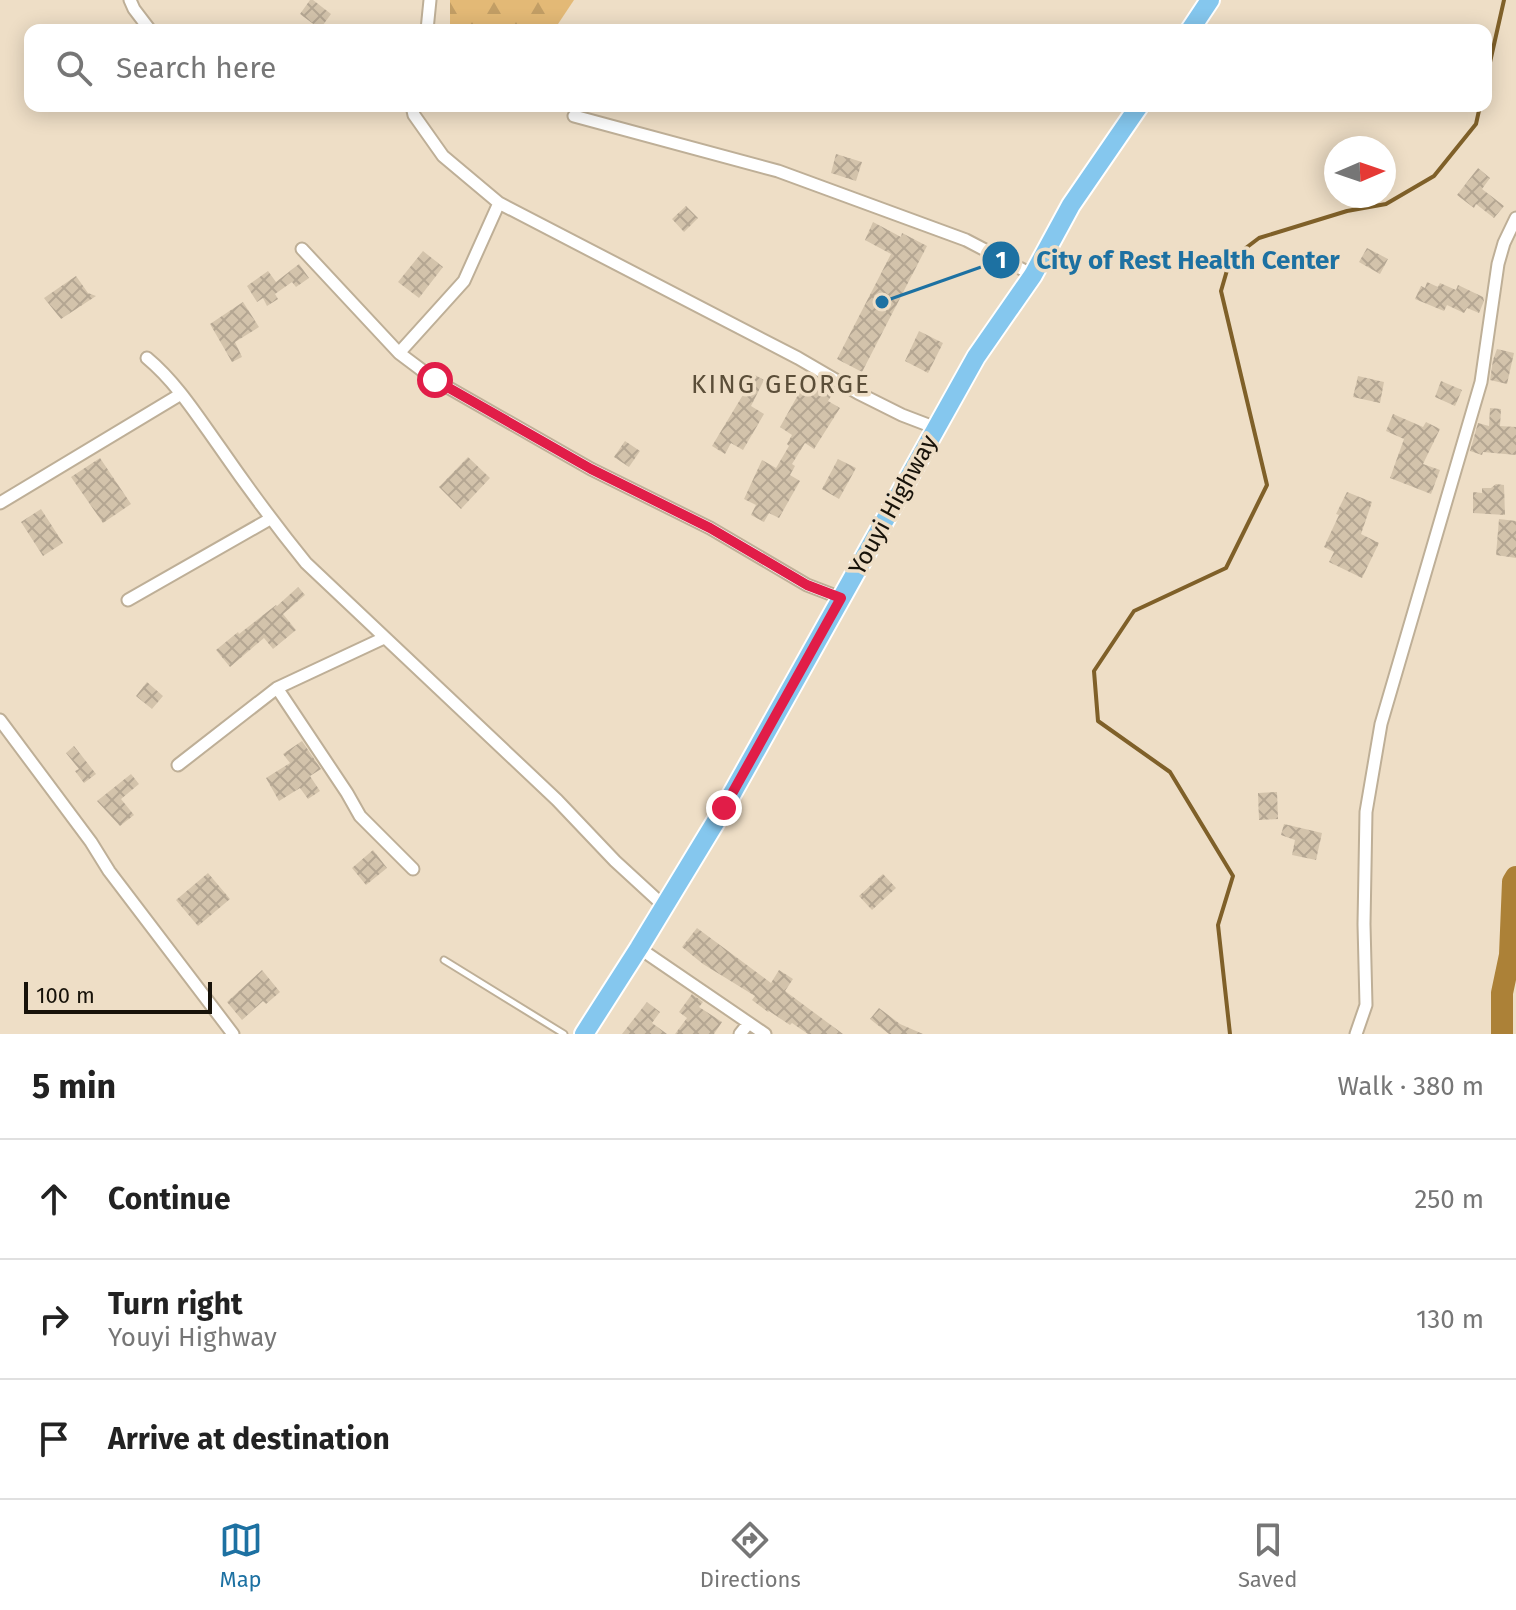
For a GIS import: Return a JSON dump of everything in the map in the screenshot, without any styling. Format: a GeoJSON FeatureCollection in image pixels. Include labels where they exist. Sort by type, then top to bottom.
{"type":"FeatureCollection","features":[{"type":"Feature","properties":{"kind":"main road"},"geometry":{"type":"LineString","coordinates":[[1194,24],[1210,0]]}},
{"type":"Feature","properties":{"kind":"main road","name":"Youyi Highway"},"geometry":{"type":"LineString","coordinates":[[584,1034],[724,808],[976,357],[1033,275],[1071,205],[1135,112]]}},
{"type":"Feature","properties":{"kind":"street"},"geometry":{"type":"LineString","coordinates":[[130,0],[145,24]]}},
{"type":"Feature","properties":{"kind":"street"},"geometry":{"type":"LineString","coordinates":[[428,24],[430,0]]}},
{"type":"Feature","properties":{"kind":"street"},"geometry":{"type":"LineString","coordinates":[[413,112],[443,156],[499,203],[798,358],[858,393],[936,428]]}},
{"type":"Feature","properties":{"kind":"street"},"geometry":{"type":"LineString","coordinates":[[574,116],[778,171],[966,240],[1033,275]]}},
{"type":"Feature","properties":{"kind":"street"},"geometry":{"type":"LineString","coordinates":[[399,353],[464,281],[499,203]]}},
{"type":"Feature","properties":{"kind":"street"},"geometry":{"type":"LineString","coordinates":[[1356,1034],[1366,1005],[1366,812],[1381,724],[1481,382],[1498,264],[1516,218]]}},
{"type":"Feature","properties":{"kind":"street"},"geometry":{"type":"LineString","coordinates":[[302,249],[399,353],[435,380],[591,469],[710,528],[807,585],[841,598]]}},
{"type":"Feature","properties":{"kind":"street"},"geometry":{"type":"LineString","coordinates":[[147,358],[181,394],[270,519],[306,563],[557,800],[615,861],[664,906]]}},
{"type":"Feature","properties":{"kind":"street"},"geometry":{"type":"LineString","coordinates":[[0,503],[181,394]]}},
{"type":"Feature","properties":{"kind":"street"},"geometry":{"type":"LineString","coordinates":[[128,600],[270,519]]}},
{"type":"Feature","properties":{"kind":"street"},"geometry":{"type":"LineString","coordinates":[[178,765],[277,688],[384,638]]}},
{"type":"Feature","properties":{"kind":"street"},"geometry":{"type":"LineString","coordinates":[[277,688],[360,816],[413,869]]}},
{"type":"Feature","properties":{"kind":"street"},"geometry":{"type":"LineString","coordinates":[[0,720],[109,871],[233,1034]]}},
{"type":"Feature","properties":{"kind":"street"},"geometry":{"type":"LineString","coordinates":[[639,948],[765,1034]]}},
{"type":"Feature","properties":{"kind":"street"},"geometry":{"type":"LineString","coordinates":[[740,1034],[748,1024]]}},
{"type":"Feature","properties":{"kind":"lane"},"geometry":{"type":"LineString","coordinates":[[444,960],[564,1034]]}},
{"type":"Feature","properties":{"kind":"green space"},"geometry":{"type":"Polygon","coordinates":[[[450,0],[574,0],[558,24],[450,24],[450,0]]]}},
{"type":"Feature","properties":{"kind":"building"},"geometry":{"type":"Polygon","coordinates":[[[313,0],[331,14],[324,24],[313,24],[300,14],[313,0]]]}},
{"type":"Feature","properties":{"kind":"building"},"geometry":{"type":"Polygon","coordinates":[[[836,154],[862,162],[856,181],[831,173],[836,154]]]}},
{"type":"Feature","properties":{"kind":"building"},"geometry":{"type":"Polygon","coordinates":[[[1478,168],[1490,178],[1482,189],[1504,206],[1494,218],[1457,195],[1478,168]]]}},
{"type":"Feature","properties":{"kind":"building"},"geometry":{"type":"Polygon","coordinates":[[[686,206],[698,218],[684,232],[672,219],[686,206]]]}},
{"type":"Feature","properties":{"kind":"building"},"geometry":{"type":"Polygon","coordinates":[[[873,222],[927,246],[862,372],[837,359],[891,254],[865,240],[873,222]]]}},
{"type":"Feature","properties":{"kind":"building"},"geometry":{"type":"Polygon","coordinates":[[[1367,248],[1388,259],[1380,274],[1359,262],[1367,248]]]}},
{"type":"Feature","properties":{"kind":"building"},"geometry":{"type":"Polygon","coordinates":[[[423,251],[443,267],[419,298],[398,282],[423,251]]]}},
{"type":"Feature","properties":{"kind":"building"},"geometry":{"type":"Polygon","coordinates":[[[299,264],[309,278],[296,287],[292,282],[275,294],[278,299],[267,306],[263,298],[257,302],[247,286],[268,271],[276,282],[299,264]]]}},
{"type":"Feature","properties":{"kind":"building"},"geometry":{"type":"Polygon","coordinates":[[[76,276],[88,293],[96,296],[61,319],[44,298],[76,276]]]}},
{"type":"Feature","properties":{"kind":"building"},"geometry":{"type":"Polygon","coordinates":[[[1427,282],[1438,287],[1440,283],[1456,290],[1458,285],[1483,297],[1479,313],[1467,308],[1464,313],[1447,305],[1444,311],[1415,299],[1421,286],[1425,288],[1427,282]]]}},
{"type":"Feature","properties":{"kind":"building"},"geometry":{"type":"Polygon","coordinates":[[[243,302],[259,327],[235,342],[242,357],[232,362],[210,324],[243,302]]]}},
{"type":"Feature","properties":{"kind":"building"},"geometry":{"type":"Polygon","coordinates":[[[919,331],[943,343],[928,373],[905,361],[919,331]]]}},
{"type":"Feature","properties":{"kind":"building"},"geometry":{"type":"Polygon","coordinates":[[[1497,349],[1514,353],[1507,384],[1490,380],[1497,349]]]}},
{"type":"Feature","properties":{"kind":"building"},"geometry":{"type":"Polygon","coordinates":[[[755,375],[764,380],[751,406],[764,414],[743,450],[731,443],[725,454],[712,446],[755,375]]]}},
{"type":"Feature","properties":{"kind":"building"},"geometry":{"type":"Polygon","coordinates":[[[1358,376],[1384,382],[1380,403],[1353,397],[1358,376]]]}},
{"type":"Feature","properties":{"kind":"building"},"geometry":{"type":"Polygon","coordinates":[[[1441,381],[1462,390],[1455,406],[1435,397],[1441,381]]]}},
{"type":"Feature","properties":{"kind":"building"},"geometry":{"type":"Polygon","coordinates":[[[820,385],[833,393],[828,401],[840,408],[814,449],[805,443],[792,464],[795,466],[790,475],[800,481],[779,518],[769,513],[764,522],[751,515],[756,505],[744,499],[762,460],[776,468],[789,446],[787,444],[792,435],[780,427],[803,386],[815,393],[820,385]]]}},
{"type":"Feature","properties":{"kind":"building"},"geometry":{"type":"Polygon","coordinates":[[[1490,408],[1501,409],[1500,426],[1516,427],[1516,455],[1483,452],[1482,455],[1470,451],[1478,423],[1489,426],[1490,408]]]}},
{"type":"Feature","properties":{"kind":"building"},"geometry":{"type":"Polygon","coordinates":[[[1393,414],[1423,427],[1426,422],[1440,429],[1423,464],[1440,470],[1431,494],[1390,478],[1404,439],[1386,431],[1393,414]]]}},
{"type":"Feature","properties":{"kind":"building"},"geometry":{"type":"Polygon","coordinates":[[[625,441],[640,451],[629,467],[614,457],[625,441]]]}},
{"type":"Feature","properties":{"kind":"building"},"geometry":{"type":"Polygon","coordinates":[[[468,457],[490,478],[461,509],[439,487],[468,457]]]}},
{"type":"Feature","properties":{"kind":"building"},"geometry":{"type":"Polygon","coordinates":[[[100,458],[131,504],[103,523],[71,477],[100,458]]]}},
{"type":"Feature","properties":{"kind":"building"},"geometry":{"type":"Polygon","coordinates":[[[838,459],[856,468],[839,499],[822,489],[838,459]]]}},
{"type":"Feature","properties":{"kind":"building"},"geometry":{"type":"Polygon","coordinates":[[[1496,484],[1504,485],[1505,515],[1473,513],[1473,492],[1482,493],[1482,488],[1491,488],[1496,484]]]}},
{"type":"Feature","properties":{"kind":"building"},"geometry":{"type":"Polygon","coordinates":[[[1347,492],[1372,502],[1361,534],[1379,543],[1362,578],[1329,562],[1334,552],[1324,547],[1347,492]]]}},
{"type":"Feature","properties":{"kind":"building"},"geometry":{"type":"Polygon","coordinates":[[[41,509],[63,543],[43,556],[21,522],[41,509]]]}},
{"type":"Feature","properties":{"kind":"building"},"geometry":{"type":"Polygon","coordinates":[[[1499,519],[1516,521],[1516,558],[1496,555],[1499,519]]]}},
{"type":"Feature","properties":{"kind":"building"},"geometry":{"type":"Polygon","coordinates":[[[298,587],[305,595],[283,614],[296,630],[273,649],[264,638],[230,667],[216,650],[298,587]]]}},
{"type":"Feature","properties":{"kind":"building"},"geometry":{"type":"Polygon","coordinates":[[[147,682],[163,696],[152,709],[136,696],[147,682]]]}},
{"type":"Feature","properties":{"kind":"building"},"geometry":{"type":"Polygon","coordinates":[[[302,741],[321,769],[310,776],[320,791],[308,799],[300,788],[279,801],[266,778],[290,763],[283,754],[302,741]]]}},
{"type":"Feature","properties":{"kind":"building"},"geometry":{"type":"Polygon","coordinates":[[[74,746],[96,774],[84,783],[75,771],[79,769],[66,753],[74,746]]]}},
{"type":"Feature","properties":{"kind":"building"},"geometry":{"type":"Polygon","coordinates":[[[131,774],[139,784],[121,799],[134,815],[120,826],[97,801],[131,774]]]}},
{"type":"Feature","properties":{"kind":"building"},"geometry":{"type":"Polygon","coordinates":[[[1277,792],[1278,819],[1259,820],[1258,793],[1277,792]]]}},
{"type":"Feature","properties":{"kind":"building"},"geometry":{"type":"Polygon","coordinates":[[[1284,824],[1322,833],[1316,860],[1292,855],[1295,840],[1281,835],[1284,824]]]}},
{"type":"Feature","properties":{"kind":"building"},"geometry":{"type":"Polygon","coordinates":[[[373,850],[387,868],[366,885],[352,868],[373,850]]]}},
{"type":"Feature","properties":{"kind":"building"},"geometry":{"type":"Polygon","coordinates":[[[208,873],[230,899],[198,926],[176,900],[208,873]]]}},
{"type":"Feature","properties":{"kind":"building"},"geometry":{"type":"Polygon","coordinates":[[[883,874],[896,888],[872,910],[859,896],[883,874]]]}},
{"type":"Feature","properties":{"kind":"building"},"geometry":{"type":"Polygon","coordinates":[[[697,928],[771,983],[779,970],[793,979],[785,991],[843,1034],[808,1034],[768,1012],[752,1000],[755,996],[703,964],[682,947],[697,928]]]}},
{"type":"Feature","properties":{"kind":"building"},"geometry":{"type":"Polygon","coordinates":[[[262,970],[280,992],[266,1004],[263,1001],[242,1020],[227,1002],[262,970]]]}},
{"type":"Feature","properties":{"kind":"building"},"geometry":{"type":"Polygon","coordinates":[[[692,994],[703,1002],[699,1007],[722,1022],[714,1034],[675,1034],[687,1018],[679,1012],[692,994]]]}},
{"type":"Feature","properties":{"kind":"building"},"geometry":{"type":"Polygon","coordinates":[[[647,1002],[660,1012],[652,1023],[667,1034],[622,1034],[647,1002]]]}},
{"type":"Feature","properties":{"kind":"building"},"geometry":{"type":"Polygon","coordinates":[[[879,1008],[900,1024],[923,1034],[889,1034],[870,1019],[879,1008]]]}},
{"type":"Feature","properties":{"kind":"waterway"},"geometry":{"type":"LineString","coordinates":[[1492,53],[1504,0]]}},
{"type":"Feature","properties":{"kind":"waterway"},"geometry":{"type":"LineString","coordinates":[[1230,1034],[1218,925],[1233,876],[1170,772],[1098,721],[1094,671],[1134,611],[1226,568],[1267,485],[1221,291],[1230,260],[1259,238],[1347,211],[1386,204],[1434,176],[1476,124],[1479,112]]}},
{"type":"Feature","properties":{"kind":"waterway"},"geometry":{"type":"LineString","coordinates":[[1502,1034],[1502,993],[1510,955],[1513,882],[1516,877]]}},
{"type":"Feature","properties":{"kind":"place","name":"City of Rest Health Center"},"geometry":{"type":"Point","coordinates":[882,302]}},
{"type":"Feature","properties":{"kind":"district","name":"KING GEORGE"},"geometry":{"type":"Point","coordinates":[781,384]}},
{"type":"Feature","properties":{"kind":"route"},"geometry":{"type":"LineString","coordinates":[[435,380],[591,469],[710,528],[807,585],[841,598],[724,808]]}}]}
